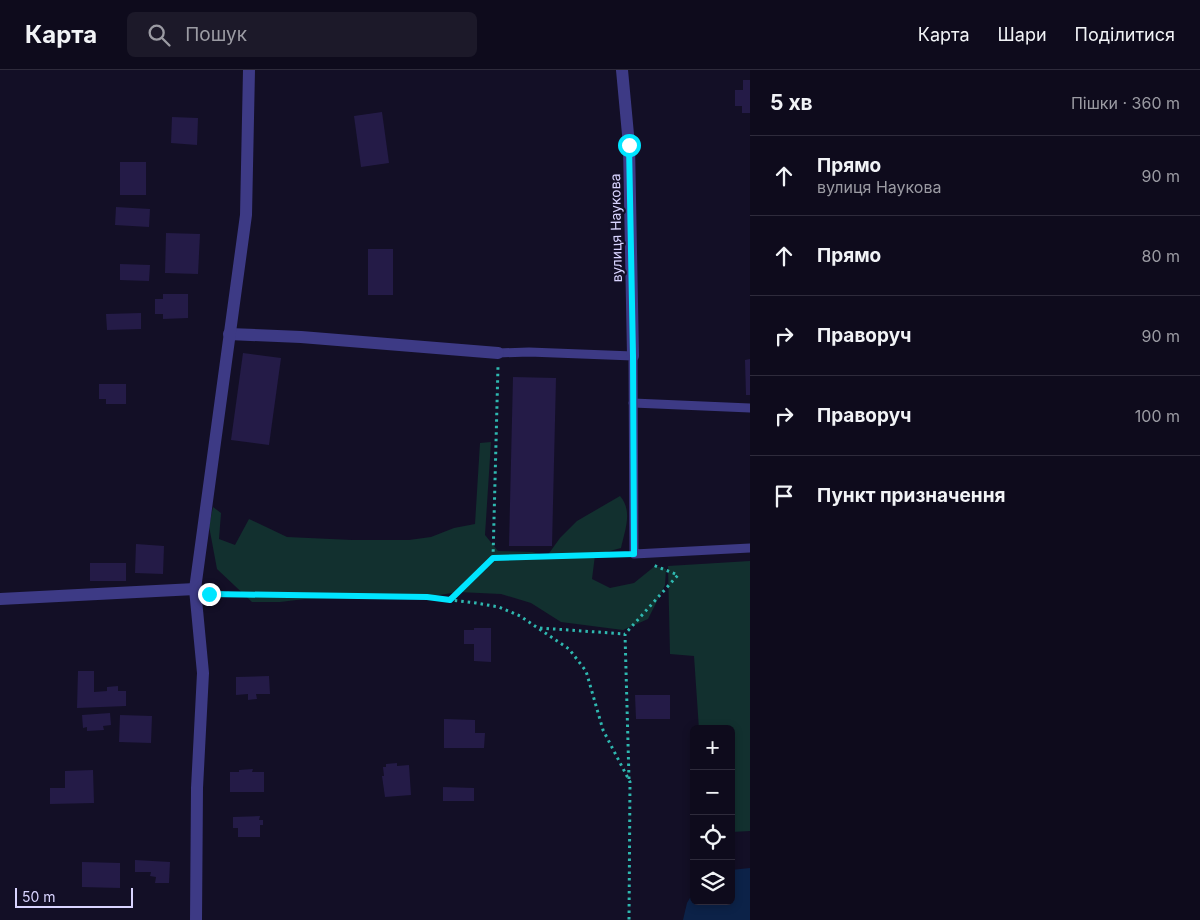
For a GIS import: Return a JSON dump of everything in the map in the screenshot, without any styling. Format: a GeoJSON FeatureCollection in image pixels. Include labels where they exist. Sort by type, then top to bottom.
{"type":"FeatureCollection","features":[{"type":"Feature","properties":{"kind":"street"},"geometry":{"type":"LineString","coordinates":[[196,920],[197,788],[203,674],[195,589],[246,215],[249,70]]}},
{"type":"Feature","properties":{"kind":"street","name":"вулиця Наукова"},"geometry":{"type":"LineString","coordinates":[[622,70],[629,145],[633,356]]}},
{"type":"Feature","properties":{"kind":"street"},"geometry":{"type":"LineString","coordinates":[[229,334],[301,337],[498,353]]}},
{"type":"Feature","properties":{"kind":"street"},"geometry":{"type":"LineString","coordinates":[[0,599],[195,589]]}},
{"type":"Feature","properties":{"kind":"lane"},"geometry":{"type":"LineString","coordinates":[[498,353],[530,352],[633,356],[634,554],[750,548]]}},
{"type":"Feature","properties":{"kind":"lane"},"geometry":{"type":"LineString","coordinates":[[633,403],[750,408]]}},
{"type":"Feature","properties":{"kind":"path"},"geometry":{"type":"LineString","coordinates":[[493,558],[498,353]]}},
{"type":"Feature","properties":{"kind":"path"},"geometry":{"type":"LineString","coordinates":[[450,600],[493,558],[634,554]]}},
{"type":"Feature","properties":{"kind":"path"},"geometry":{"type":"LineString","coordinates":[[629,920],[630,782],[625,634],[678,575],[651,564],[648,554]]}},
{"type":"Feature","properties":{"kind":"path"},"geometry":{"type":"LineString","coordinates":[[195,589],[209,594],[427,597],[499,607],[520,616],[570,649],[586,671],[603,730],[630,782]]}},
{"type":"Feature","properties":{"kind":"path"},"geometry":{"type":"LineString","coordinates":[[539,628],[625,634]]}},
{"type":"Feature","properties":{"kind":"green space"},"geometry":{"type":"Polygon","coordinates":[[[491,442],[485,535],[498,551],[532,552],[547,556],[560,538],[577,521],[620,496],[624,502],[627,514],[621,548],[595,555],[592,579],[610,588],[634,583],[655,566],[666,569],[665,585],[648,619],[623,630],[561,622],[531,603],[501,594],[458,592],[427,597],[252,602],[217,569],[209,526],[213,507],[221,513],[219,539],[235,545],[249,519],[287,537],[352,540],[409,540],[431,537],[454,528],[475,524],[480,443],[491,442]]]}},
{"type":"Feature","properties":{"kind":"green space"},"geometry":{"type":"Polygon","coordinates":[[[750,561],[750,831],[735,832],[735,725],[699,725],[694,656],[670,654],[668,566],[750,561]]]}},
{"type":"Feature","properties":{"kind":"water"},"geometry":{"type":"Polygon","coordinates":[[[750,868],[750,920],[683,920],[690,898],[690,905],[735,905],[735,870],[750,868]]]}},
{"type":"Feature","properties":{"kind":"building"},"geometry":{"type":"Polygon","coordinates":[[[743,80],[750,80],[750,113],[742,113],[742,106],[735,106],[735,90],[743,90],[743,80]]]}},
{"type":"Feature","properties":{"kind":"building"},"geometry":{"type":"Polygon","coordinates":[[[382,112],[389,163],[361,167],[354,116],[382,112]]]}},
{"type":"Feature","properties":{"kind":"building"},"geometry":{"type":"Polygon","coordinates":[[[172,117],[198,118],[197,145],[171,143],[172,117]]]}},
{"type":"Feature","properties":{"kind":"building"},"geometry":{"type":"Polygon","coordinates":[[[120,162],[146,162],[146,195],[120,195],[120,162]]]}},
{"type":"Feature","properties":{"kind":"building"},"geometry":{"type":"Polygon","coordinates":[[[116,207],[150,209],[149,227],[115,225],[116,207]]]}},
{"type":"Feature","properties":{"kind":"building"},"geometry":{"type":"Polygon","coordinates":[[[166,233],[200,234],[198,274],[165,273],[166,233]]]}},
{"type":"Feature","properties":{"kind":"building"},"geometry":{"type":"Polygon","coordinates":[[[368,249],[393,249],[393,295],[368,295],[368,249]]]}},
{"type":"Feature","properties":{"kind":"building"},"geometry":{"type":"Polygon","coordinates":[[[120,264],[150,265],[149,281],[120,280],[120,264]]]}},
{"type":"Feature","properties":{"kind":"building"},"geometry":{"type":"Polygon","coordinates":[[[163,294],[188,294],[188,318],[163,319],[163,314],[155,314],[155,299],[163,299],[163,294]]]}},
{"type":"Feature","properties":{"kind":"building"},"geometry":{"type":"Polygon","coordinates":[[[141,313],[141,329],[107,330],[106,314],[141,313]]]}},
{"type":"Feature","properties":{"kind":"building"},"geometry":{"type":"Polygon","coordinates":[[[243,353],[281,358],[269,445],[231,440],[243,353]]]}},
{"type":"Feature","properties":{"kind":"building"},"geometry":{"type":"Polygon","coordinates":[[[750,359],[750,395],[746,395],[745,360],[750,359]]]}},
{"type":"Feature","properties":{"kind":"building"},"geometry":{"type":"Polygon","coordinates":[[[513,377],[556,378],[552,546],[509,546],[513,377]]]}},
{"type":"Feature","properties":{"kind":"building"},"geometry":{"type":"Polygon","coordinates":[[[99,384],[126,384],[126,404],[106,404],[106,399],[99,399],[99,384]]]}},
{"type":"Feature","properties":{"kind":"building"},"geometry":{"type":"Polygon","coordinates":[[[136,544],[164,546],[163,574],[135,573],[136,544]]]}},
{"type":"Feature","properties":{"kind":"building"},"geometry":{"type":"Polygon","coordinates":[[[90,563],[126,563],[126,581],[90,581],[90,563]]]}},
{"type":"Feature","properties":{"kind":"building"},"geometry":{"type":"Polygon","coordinates":[[[474,628],[491,628],[491,662],[474,661],[474,644],[464,644],[464,630],[474,630],[474,628]]]}},
{"type":"Feature","properties":{"kind":"building"},"geometry":{"type":"Polygon","coordinates":[[[78,671],[94,671],[94,692],[107,691],[107,687],[118,686],[118,691],[126,691],[126,706],[77,708],[78,671]]]}},
{"type":"Feature","properties":{"kind":"building"},"geometry":{"type":"Polygon","coordinates":[[[269,676],[270,694],[256,694],[257,699],[248,700],[248,694],[236,695],[236,677],[269,676]]]}},
{"type":"Feature","properties":{"kind":"building"},"geometry":{"type":"Polygon","coordinates":[[[635,695],[670,695],[670,719],[636,719],[635,695]]]}},
{"type":"Feature","properties":{"kind":"building"},"geometry":{"type":"Polygon","coordinates":[[[110,713],[111,725],[103,726],[104,730],[87,731],[87,727],[83,728],[82,715],[110,713]]]}},
{"type":"Feature","properties":{"kind":"building"},"geometry":{"type":"Polygon","coordinates":[[[120,715],[152,716],[151,743],[119,742],[120,715]]]}},
{"type":"Feature","properties":{"kind":"building"},"geometry":{"type":"Polygon","coordinates":[[[444,719],[475,720],[475,733],[485,733],[484,748],[444,748],[444,719]]]}},
{"type":"Feature","properties":{"kind":"building"},"geometry":{"type":"Polygon","coordinates":[[[397,763],[397,766],[409,765],[411,795],[385,797],[382,776],[384,776],[383,767],[386,767],[386,764],[397,763]]]}},
{"type":"Feature","properties":{"kind":"building"},"geometry":{"type":"Polygon","coordinates":[[[253,769],[252,772],[264,772],[264,792],[230,792],[230,772],[253,769]]]}},
{"type":"Feature","properties":{"kind":"building"},"geometry":{"type":"Polygon","coordinates":[[[93,770],[94,803],[50,804],[50,788],[65,788],[65,771],[93,770]]]}},
{"type":"Feature","properties":{"kind":"building"},"geometry":{"type":"Polygon","coordinates":[[[443,787],[474,788],[474,801],[443,801],[443,787]]]}},
{"type":"Feature","properties":{"kind":"building"},"geometry":{"type":"Polygon","coordinates":[[[260,816],[259,820],[263,820],[263,825],[260,825],[260,837],[238,837],[238,828],[233,828],[233,817],[260,816]]]}},
{"type":"Feature","properties":{"kind":"building"},"geometry":{"type":"Polygon","coordinates":[[[135,860],[170,862],[169,883],[155,883],[156,877],[150,876],[151,872],[135,872],[135,860]]]}},
{"type":"Feature","properties":{"kind":"building"},"geometry":{"type":"Polygon","coordinates":[[[82,862],[120,863],[120,888],[82,887],[82,862]]]}},
{"type":"Feature","properties":{"kind":"route"},"geometry":{"type":"LineString","coordinates":[[209,594],[427,597],[450,600],[493,558],[634,554],[629,145]]}}]}
